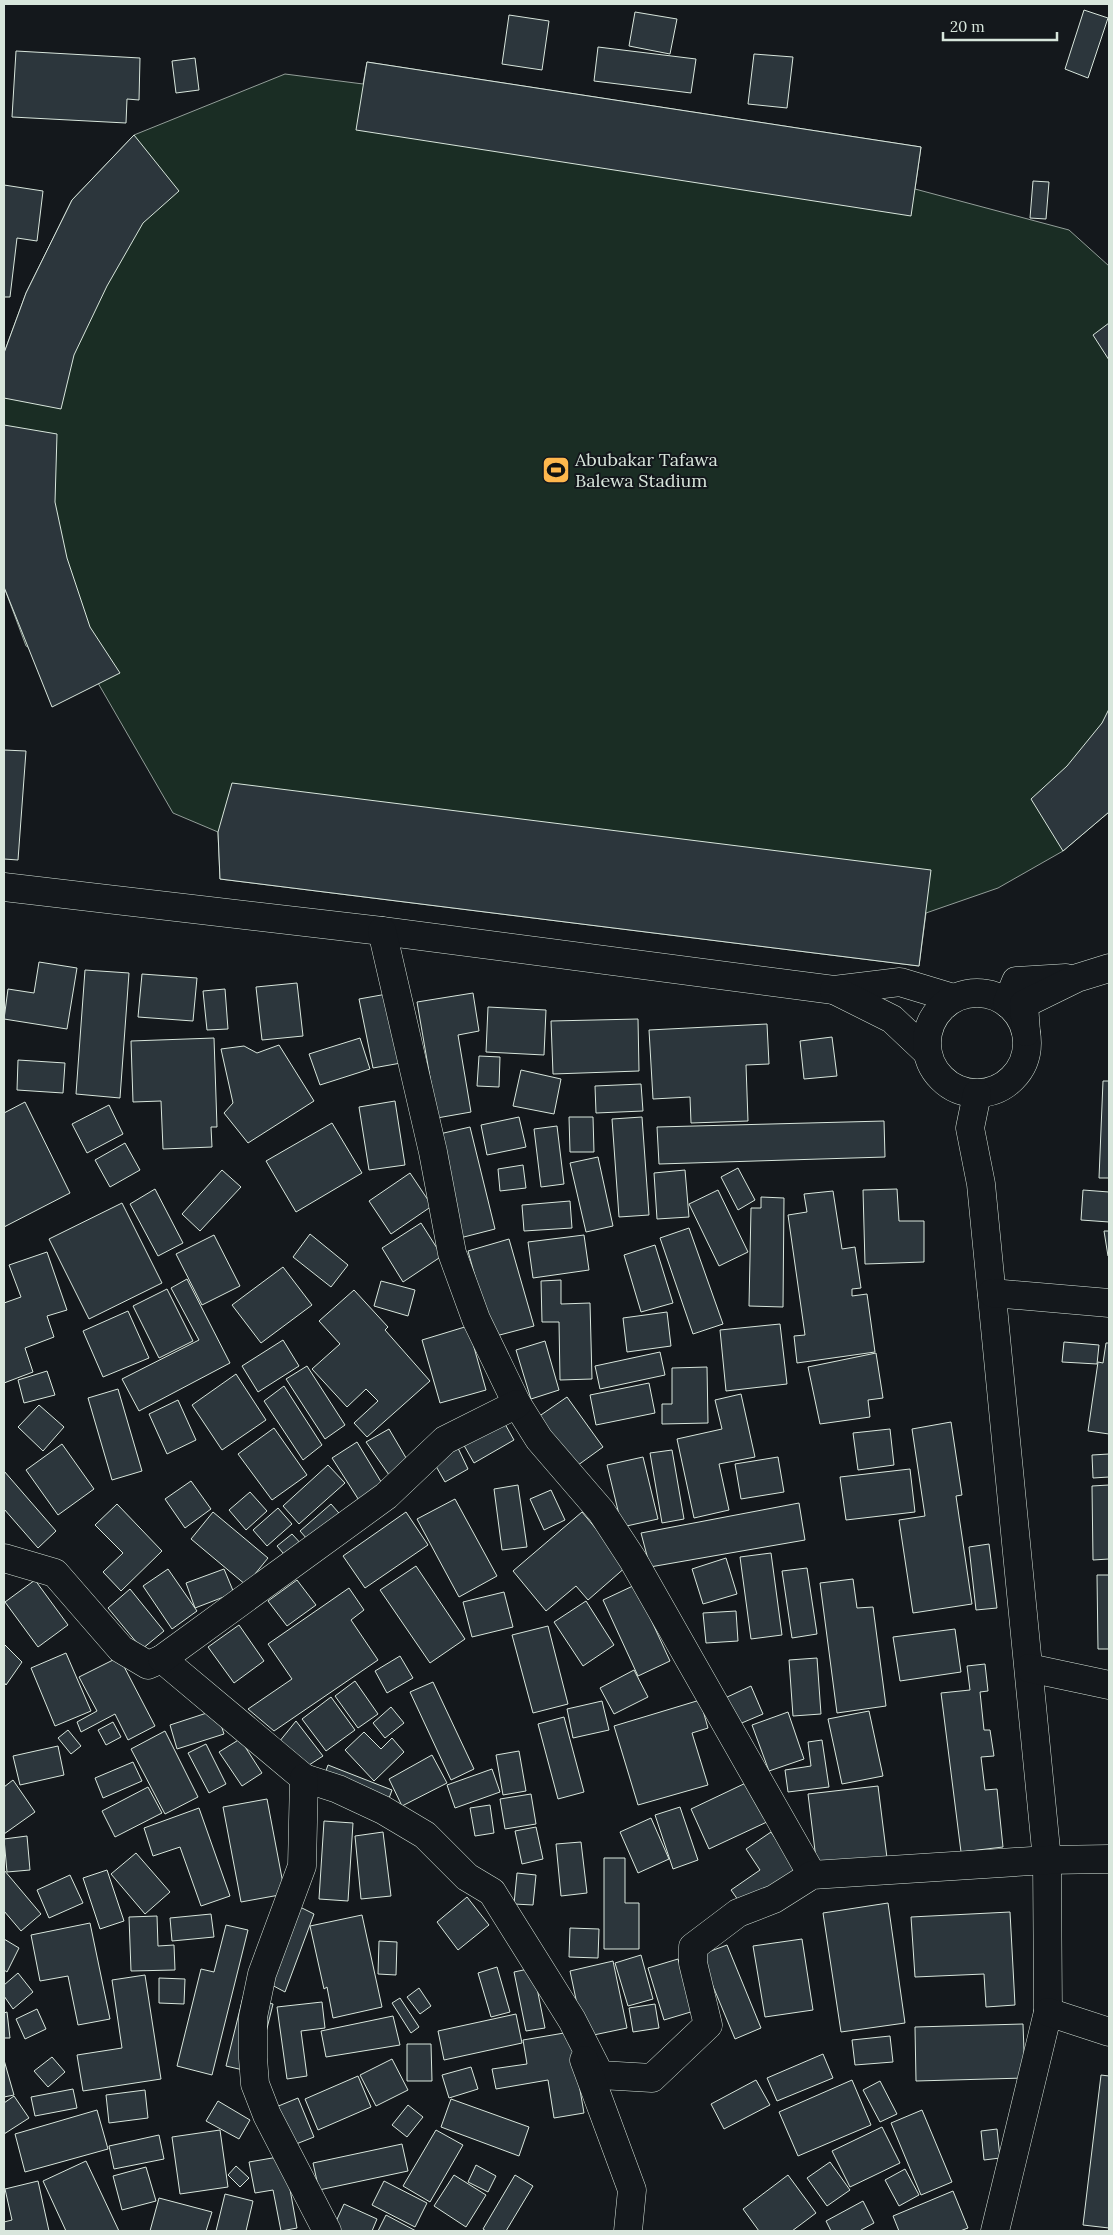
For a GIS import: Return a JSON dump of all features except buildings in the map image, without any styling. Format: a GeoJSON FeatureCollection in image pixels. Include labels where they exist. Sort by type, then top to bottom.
{"type":"FeatureCollection","features":[{"type":"Feature","properties":{"kind":"street"},"geometry":{"type":"LineString","coordinates":[[4,887],[382,931],[834,990],[900,982],[953,998]]}},
{"type":"Feature","properties":{"kind":"street"},"geometry":{"type":"LineString","coordinates":[[382,931],[434,1152],[452,1253],[476,1319],[517,1404],[539,1439],[601,1512],[633,1560],[812,1875]]}},
{"type":"Feature","properties":{"kind":"street"},"geometry":{"type":"LineString","coordinates":[[981,1184],[987,1107],[1017,1074],[1026,1053],[1024,1004],[1077,978],[1109,968]]}},
{"type":"Feature","properties":{"kind":"street"},"geometry":{"type":"LineString","coordinates":[[1007,1004],[1016,982],[1077,978]]}},
{"type":"Feature","properties":{"kind":"street"},"geometry":{"type":"LineString","coordinates":[[834,990],[892,1019],[927,1052]]}},
{"type":"Feature","properties":{"kind":"street"},"geometry":{"type":"LineString","coordinates":[[1017,1074],[999,1088],[977,1094],[960,1091],[944,1082],[933,1068],[927,1052],[927,1036],[932,1020],[941,1008],[953,998],[967,994],[981,994],[994,996],[1007,1004],[1017,1014],[1024,1026],[1027,1041]]}},
{"type":"Feature","properties":{"kind":"street"},"geometry":{"type":"LineString","coordinates":[[977,1094],[970,1128],[981,1184],[1047,1860],[1048,2012],[995,2231]]}},
{"type":"Feature","properties":{"kind":"street"},"geometry":{"type":"LineString","coordinates":[[992,1293],[1109,1303]]}},
{"type":"Feature","properties":{"kind":"street"},"geometry":{"type":"LineString","coordinates":[[4,1558],[55,1573],[121,1649],[148,1665],[162,1659],[386,1496],[445,1440],[517,1404]]}},
{"type":"Feature","properties":{"kind":"street"},"geometry":{"type":"LineString","coordinates":[[162,1659],[304,1778],[338,1789],[383,1810],[425,1835],[467,1877],[492,1892],[572,2020],[600,2075],[652,2078],[708,2025],[694,1963],[693,1947],[738,1913],[774,1899],[812,1875],[1047,1860],[1109,1859]]}},
{"type":"Feature","properties":{"kind":"street"},"geometry":{"type":"LineString","coordinates":[[1029,1668],[1109,1685]]}},
{"type":"Feature","properties":{"kind":"street"},"geometry":{"type":"LineString","coordinates":[[304,1778],[302,1866],[262,1974],[253,2017],[253,2058],[256,2084],[267,2115],[327,2231]]}},
{"type":"Feature","properties":{"kind":"street"},"geometry":{"type":"LineString","coordinates":[[1048,2012],[1109,2032]]}},
{"type":"Feature","properties":{"kind":"street"},"geometry":{"type":"LineString","coordinates":[[572,2020],[588,2070],[632,2190],[628,2231]]}},
{"type":"Feature","properties":{"kind":"green space","name":"Abubakar Tafawa Balewa Stadium"},"geometry":{"type":"Polygon","coordinates":[[[367,62],[921,147],[915,189],[1069,230],[1109,266],[1109,812],[1063,851],[998,888],[926,913],[919,966],[220,879],[218,832],[173,813],[98,683],[26,646],[4,587],[4,353],[26,293],[72,200],[134,135],[285,74],[363,84],[367,62]]]}},
{"type":"Feature","properties":{"kind":"place","name":"Abubakar Tafawa Balewa Stadium"},"geometry":{"type":"Point","coordinates":[556,470]}}]}
